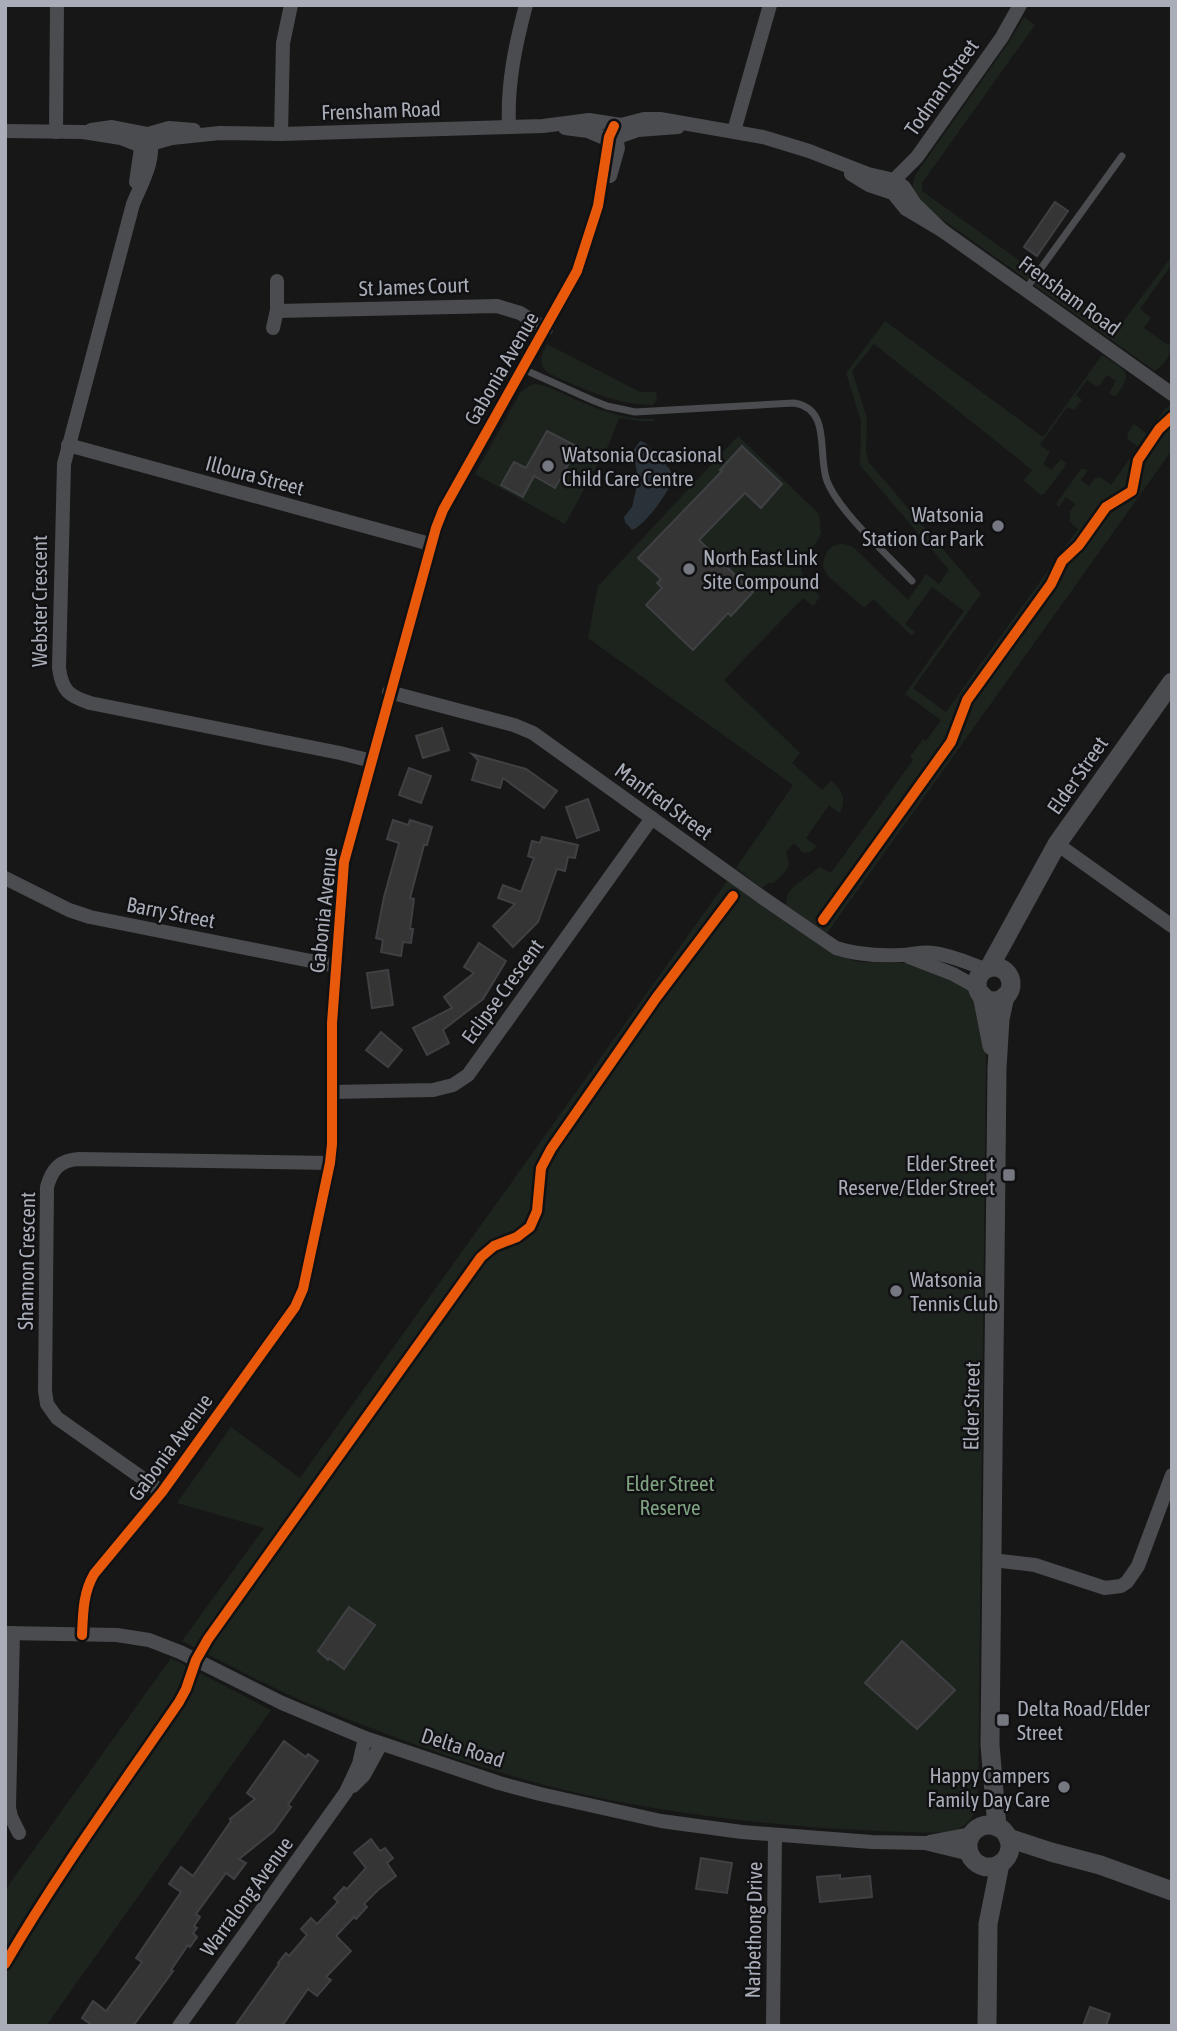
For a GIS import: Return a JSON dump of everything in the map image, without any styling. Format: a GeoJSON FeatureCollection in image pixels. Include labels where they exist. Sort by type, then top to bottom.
{"type":"FeatureCollection","features":[{"type":"Feature","properties":{"kind":"street"},"geometry":{"type":"LineString","coordinates":[[56,132],[57,5]]}},
{"type":"Feature","properties":{"kind":"street"},"geometry":{"type":"LineString","coordinates":[[281,134],[283,43],[291,5]]}},
{"type":"Feature","properties":{"kind":"street"},"geometry":{"type":"LineString","coordinates":[[509,127],[509,91],[526,5]]}},
{"type":"Feature","properties":{"kind":"street"},"geometry":{"type":"LineString","coordinates":[[734,131],[770,5]]}},
{"type":"Feature","properties":{"kind":"street","name":"Todman Street"},"geometry":{"type":"LineString","coordinates":[[897,187],[1002,37],[1020,5]]}},
{"type":"Feature","properties":{"kind":"street","name":"Frensham Road"},"geometry":{"type":"LineString","coordinates":[[5,131],[83,132],[112,127],[147,140],[169,128],[220,133],[281,134],[542,126],[589,120],[613,133],[621,125],[647,119],[734,131],[787,144],[830,160],[869,185],[897,187],[906,209],[943,231],[1172,394]]}},
{"type":"Feature","properties":{"kind":"street","name":"Gabonia Avenue"},"geometry":{"type":"LineString","coordinates":[[82,1634],[88,1584],[94,1574],[162,1492],[295,1307],[306,1275],[330,1163],[335,966],[344,862],[389,692],[430,544],[443,510],[577,271],[614,165],[618,148],[613,133]]}},
{"type":"Feature","properties":{"kind":"street","name":"Webster Crescent"},"geometry":{"type":"LineString","coordinates":[[147,140],[133,204],[64,464],[60,679],[68,693],[90,703],[372,761]]}},
{"type":"Feature","properties":{"kind":"street"},"geometry":{"type":"LineString","coordinates":[[273,328],[277,311],[277,282]]}},
{"type":"Feature","properties":{"kind":"street","name":"St James Court"},"geometry":{"type":"LineString","coordinates":[[277,311],[497,306],[520,313],[546,329]]}},
{"type":"Feature","properties":{"kind":"street","name":"Illoura Street"},"geometry":{"type":"LineString","coordinates":[[68,445],[430,544]]}},
{"type":"Feature","properties":{"kind":"street","name":"Elder Street"},"geometry":{"type":"LineString","coordinates":[[994,970],[1057,844],[1172,682]]}},
{"type":"Feature","properties":{"kind":"street","name":"Manfred Street"},"geometry":{"type":"LineString","coordinates":[[389,692],[525,729],[826,942],[857,954],[934,953],[994,970]]}},
{"type":"Feature","properties":{"kind":"street","name":"Eclipse Crescent"},"geometry":{"type":"LineString","coordinates":[[332,1092],[433,1090],[453,1085],[468,1075],[652,818]]}},
{"type":"Feature","properties":{"kind":"street"},"geometry":{"type":"LineString","coordinates":[[1057,844],[1172,926]]}},
{"type":"Feature","properties":{"kind":"street","name":"Barry Street"},"geometry":{"type":"LineString","coordinates":[[5,878],[90,918],[335,966]]}},
{"type":"Feature","properties":{"kind":"street","name":"Manfred Street"},"geometry":{"type":"LineString","coordinates":[[904,955],[944,969],[980,992]]}},
{"type":"Feature","properties":{"kind":"street"},"geometry":{"type":"LineString","coordinates":[[994,970],[1010,982],[1008,992],[996,1001],[980,992],[978,978],[994,970]]}},
{"type":"Feature","properties":{"kind":"street","name":"Elder Street"},"geometry":{"type":"LineString","coordinates":[[980,992],[996,1068]]}},
{"type":"Feature","properties":{"kind":"street","name":"Elder Street"},"geometry":{"type":"LineString","coordinates":[[989,1832],[996,1068],[1000,1019],[1005,996]]}},
{"type":"Feature","properties":{"kind":"street","name":"Shannon Crescent"},"geometry":{"type":"LineString","coordinates":[[162,1492],[57,1418],[47,1404],[47,1187],[50,1176],[63,1162],[79,1159],[330,1163]]}},
{"type":"Feature","properties":{"kind":"street"},"geometry":{"type":"LineString","coordinates":[[992,1560],[1035,1565],[1105,1588],[1121,1586],[1133,1576],[1138,1566],[1172,1475]]}},
{"type":"Feature","properties":{"kind":"street"},"geometry":{"type":"LineString","coordinates":[[9,1633],[9,1807],[19,1833]]}},
{"type":"Feature","properties":{"kind":"street","name":"Delta Road"},"geometry":{"type":"LineString","coordinates":[[9,1633],[134,1637],[166,1646],[261,1694],[365,1738],[540,1794],[662,1821],[775,1835],[925,1843],[989,1832],[1100,1865],[1172,1891]]}},
{"type":"Feature","properties":{"kind":"street","name":"Warralong Avenue"},"geometry":{"type":"LineString","coordinates":[[179,2026],[346,1791],[359,1764],[365,1738]]}},
{"type":"Feature","properties":{"kind":"street","name":"Warralong Avenue"},"geometry":{"type":"LineString","coordinates":[[346,1791],[364,1775],[381,1744]]}},
{"type":"Feature","properties":{"kind":"street"},"geometry":{"type":"LineString","coordinates":[[987,2026],[988,1924],[974,1859],[968,1847],[989,1832],[1010,1849],[1003,1862],[988,1924]]}},
{"type":"Feature","properties":{"kind":"street","name":"Narbethong Drive"},"geometry":{"type":"LineString","coordinates":[[773,2026],[775,1835]]}},
{"type":"Feature","properties":{"kind":"street","name":"Delta Road"},"geometry":{"type":"LineString","coordinates":[[925,1843],[974,1859]]}},
{"type":"Feature","properties":{"kind":"street","name":"Delta Road"},"geometry":{"type":"LineString","coordinates":[[1003,1862],[1051,1852]]}},
{"type":"Feature","properties":{"kind":"street"},"geometry":{"type":"LineString","coordinates":[[974,1859],[989,1867],[1003,1862]]}},
{"type":"Feature","properties":{"kind":"lane"},"geometry":{"type":"LineString","coordinates":[[1026,289],[1122,156]]}},
{"type":"Feature","properties":{"kind":"lane"},"geometry":{"type":"LineString","coordinates":[[523,369],[592,400],[635,412],[794,403],[809,408],[818,420],[824,468],[831,488],[849,513],[912,581]]}},
{"type":"Feature","properties":{"kind":"green space"},"geometry":{"type":"Polygon","coordinates":[[[1024,17],[1035,25],[922,183],[922,191],[1117,330],[1172,256],[1172,264],[1140,309],[1151,318],[1144,328],[1168,345],[1172,341],[1168,358],[1155,371],[925,207],[914,192],[916,174],[1024,17]]]}},
{"type":"Feature","properties":{"kind":"green space"},"geometry":{"type":"Polygon","coordinates":[[[885,321],[1043,437],[1102,355],[1121,368],[1126,376],[1116,396],[1109,393],[1116,381],[1107,375],[1099,386],[1087,380],[1076,395],[1082,400],[1074,410],[1067,407],[1040,445],[1050,452],[1043,464],[1051,470],[1061,459],[1066,463],[1041,495],[1024,480],[1032,470],[874,344],[852,371],[867,418],[868,461],[981,594],[913,688],[946,712],[1078,529],[1070,522],[1070,511],[1075,504],[1066,497],[1059,507],[1056,504],[1081,469],[1087,471],[1081,480],[1089,486],[1095,478],[1100,477],[1111,485],[1138,447],[1128,439],[1127,434],[1134,424],[1147,434],[1171,404],[1172,450],[827,933],[786,905],[788,893],[820,867],[831,873],[913,760],[910,757],[941,720],[905,694],[964,611],[932,587],[905,624],[915,632],[912,636],[873,599],[864,608],[827,575],[823,566],[826,554],[832,547],[848,545],[908,600],[926,574],[939,584],[949,570],[860,465],[861,421],[846,373],[885,321]]]}},
{"type":"Feature","properties":{"kind":"green space"},"geometry":{"type":"Polygon","coordinates":[[[547,344],[640,392],[656,392],[657,399],[653,405],[626,402],[600,395],[550,374],[543,367],[541,360],[547,344]]]}},
{"type":"Feature","properties":{"kind":"green space"},"geometry":{"type":"Polygon","coordinates":[[[529,386],[545,386],[612,413],[632,418],[654,419],[641,421],[619,418],[609,444],[565,524],[475,474],[520,393],[529,386]],[[547,431],[526,468],[514,462],[501,485],[534,476],[555,488],[577,447],[547,431]]]}},
{"type":"Feature","properties":{"kind":"green space"},"geometry":{"type":"Polygon","coordinates":[[[738,436],[819,514],[821,533],[803,558],[801,569],[805,580],[820,597],[813,606],[803,598],[724,680],[800,753],[792,763],[822,790],[831,781],[841,791],[843,799],[840,813],[829,805],[806,838],[816,846],[814,849],[802,852],[794,843],[786,852],[789,862],[787,869],[774,883],[768,883],[762,888],[736,868],[793,785],[588,638],[598,586],[738,436]]]}},
{"type":"Feature","properties":{"kind":"green space","name":"Elder Street Reserve"},"geometry":{"type":"Polygon","coordinates":[[[727,881],[832,954],[859,962],[911,963],[961,983],[972,993],[977,1003],[985,1036],[978,1798],[970,1820],[955,1830],[936,1833],[886,1831],[755,1822],[685,1813],[549,1786],[452,1757],[357,1723],[289,1695],[182,1641],[264,1528],[177,1503],[231,1427],[300,1478],[727,881]]]}},
{"type":"Feature","properties":{"kind":"green space"},"geometry":{"type":"Polygon","coordinates":[[[171,1658],[271,1710],[46,2026],[5,2026],[5,1890],[171,1658]]]}},
{"type":"Feature","properties":{"kind":"shaded area"},"geometry":{"type":"Polygon","coordinates":[[[640,441],[669,468],[672,477],[668,490],[656,507],[632,530],[624,517],[632,507],[636,490],[637,473],[633,451],[640,441]]]}},
{"type":"Feature","properties":{"kind":"building"},"geometry":{"type":"Polygon","coordinates":[[[1055,202],[1068,211],[1037,256],[1024,247],[1055,202]]]}},
{"type":"Feature","properties":{"kind":"building","name":"Watsonia Occasional Child Care Centre"},"geometry":{"type":"Polygon","coordinates":[[[547,431],[578,447],[555,488],[534,476],[523,497],[501,485],[514,462],[526,468],[547,431]]]}},
{"type":"Feature","properties":{"kind":"building","name":"North East Link Site Compound"},"geometry":{"type":"Polygon","coordinates":[[[742,446],[782,484],[761,508],[745,493],[699,540],[753,592],[731,616],[728,613],[693,650],[646,605],[662,588],[657,583],[661,579],[638,558],[722,471],[720,470],[742,446]]]}},
{"type":"Feature","properties":{"kind":"building"},"geometry":{"type":"Polygon","coordinates":[[[442,728],[449,750],[423,758],[416,736],[442,728]]]}},
{"type":"Feature","properties":{"kind":"building"},"geometry":{"type":"Polygon","coordinates":[[[472,754],[526,769],[557,791],[544,808],[503,778],[500,788],[472,780],[478,760],[472,754]]]}},
{"type":"Feature","properties":{"kind":"building"},"geometry":{"type":"Polygon","coordinates":[[[409,768],[431,776],[421,803],[399,795],[409,768]]]}},
{"type":"Feature","properties":{"kind":"building"},"geometry":{"type":"Polygon","coordinates":[[[588,799],[599,830],[577,838],[566,807],[588,799]]]}},
{"type":"Feature","properties":{"kind":"building"},"geometry":{"type":"Polygon","coordinates":[[[393,820],[408,825],[410,820],[432,827],[427,845],[424,845],[410,898],[414,899],[411,943],[403,942],[401,956],[381,952],[383,940],[376,938],[399,843],[387,839],[393,820]]]}},
{"type":"Feature","properties":{"kind":"building"},"geometry":{"type":"Polygon","coordinates":[[[542,837],[578,845],[575,858],[568,857],[565,871],[557,869],[538,922],[513,947],[493,926],[515,904],[498,898],[503,885],[521,892],[534,858],[528,856],[532,841],[540,843],[542,837]]]}},
{"type":"Feature","properties":{"kind":"building"},"geometry":{"type":"Polygon","coordinates":[[[479,943],[506,961],[483,999],[443,1030],[449,1043],[427,1055],[413,1028],[452,1008],[444,997],[474,973],[464,967],[479,943]]]}},
{"type":"Feature","properties":{"kind":"building"},"geometry":{"type":"Polygon","coordinates":[[[388,970],[393,1005],[372,1008],[367,973],[388,970]]]}},
{"type":"Feature","properties":{"kind":"building"},"geometry":{"type":"Polygon","coordinates":[[[381,1032],[402,1050],[388,1067],[366,1050],[381,1032]]]}},
{"type":"Feature","properties":{"kind":"building"},"geometry":{"type":"Polygon","coordinates":[[[349,1607],[375,1625],[344,1669],[318,1651],[349,1607]]]}},
{"type":"Feature","properties":{"kind":"building"},"geometry":{"type":"Polygon","coordinates":[[[902,1641],[955,1690],[917,1729],[865,1683],[902,1641]]]}},
{"type":"Feature","properties":{"kind":"building"},"geometry":{"type":"Polygon","coordinates":[[[284,1741],[306,1757],[308,1754],[318,1761],[288,1805],[291,1807],[274,1831],[239,1859],[246,1863],[234,1879],[226,1873],[196,1914],[200,1917],[194,1926],[197,1928],[193,1933],[197,1937],[190,1947],[188,1945],[171,1970],[173,1971],[133,2026],[93,2026],[82,2018],[93,2001],[106,2011],[142,1962],[136,1958],[181,1892],[169,1884],[181,1867],[193,1876],[230,1819],[255,1799],[247,1793],[284,1741]]]}},
{"type":"Feature","properties":{"kind":"building"},"geometry":{"type":"Polygon","coordinates":[[[371,1839],[380,1851],[385,1848],[393,1858],[387,1863],[396,1876],[364,1904],[367,1907],[336,1936],[351,1951],[326,1977],[331,1980],[317,1996],[308,1989],[282,2026],[235,2026],[278,1963],[286,1953],[289,1956],[307,1935],[301,1929],[311,1918],[317,1924],[338,1902],[334,1898],[344,1887],[347,1889],[366,1868],[354,1853],[371,1839]]]}},
{"type":"Feature","properties":{"kind":"building"},"geometry":{"type":"Polygon","coordinates":[[[701,1858],[732,1863],[727,1893],[696,1889],[701,1858]]]}},
{"type":"Feature","properties":{"kind":"building"},"geometry":{"type":"Polygon","coordinates":[[[840,1875],[840,1879],[870,1876],[872,1897],[820,1902],[817,1877],[840,1875]]]}},
{"type":"Feature","properties":{"kind":"building"},"geometry":{"type":"Polygon","coordinates":[[[1090,2007],[1110,2014],[1106,2026],[1083,2026],[1090,2007]]]}},
{"type":"Feature","properties":{"kind":"cycle path"},"geometry":{"type":"LineString","coordinates":[[82,1635],[83,1611],[94,1574],[162,1492],[295,1307],[303,1289],[332,1144],[332,1023],[344,862],[436,528],[443,510],[577,271],[598,206],[609,137],[614,126]]}},
{"type":"Feature","properties":{"kind":"cycle path"},"geometry":{"type":"LineString","coordinates":[[823,920],[951,742],[967,700],[1051,584],[1062,561],[1079,545],[1106,507],[1132,491],[1138,460],[1159,429],[1172,417]]}},
{"type":"Feature","properties":{"kind":"cycle path"},"geometry":{"type":"LineString","coordinates":[[5,1964],[68,1864],[179,1702],[196,1660],[208,1639],[481,1257],[494,1246],[517,1237],[530,1227],[537,1211],[541,1168],[551,1149],[656,998],[733,896]]}},
{"type":"Feature","properties":{"kind":"place","name":"Watsonia Occasional Child Care Centre"},"geometry":{"type":"Point","coordinates":[548,466]}},
{"type":"Feature","properties":{"kind":"place","name":"Watsonia Station Car Park"},"geometry":{"type":"Point","coordinates":[998,526]}},
{"type":"Feature","properties":{"kind":"place","name":"North East Link Site Compound"},"geometry":{"type":"Point","coordinates":[689,569]}},
{"type":"Feature","properties":{"kind":"place","name":"Elder Street Reserve/Elder Street"},"geometry":{"type":"Point","coordinates":[1009,1175]}},
{"type":"Feature","properties":{"kind":"place","name":"Watsonia Tennis Club"},"geometry":{"type":"Point","coordinates":[896,1291]}},
{"type":"Feature","properties":{"kind":"place","name":"Delta Road/Elder Street"},"geometry":{"type":"Point","coordinates":[1003,1720]}},
{"type":"Feature","properties":{"kind":"place","name":"Happy Campers Family Day Care"},"geometry":{"type":"Point","coordinates":[1064,1787]}}]}
